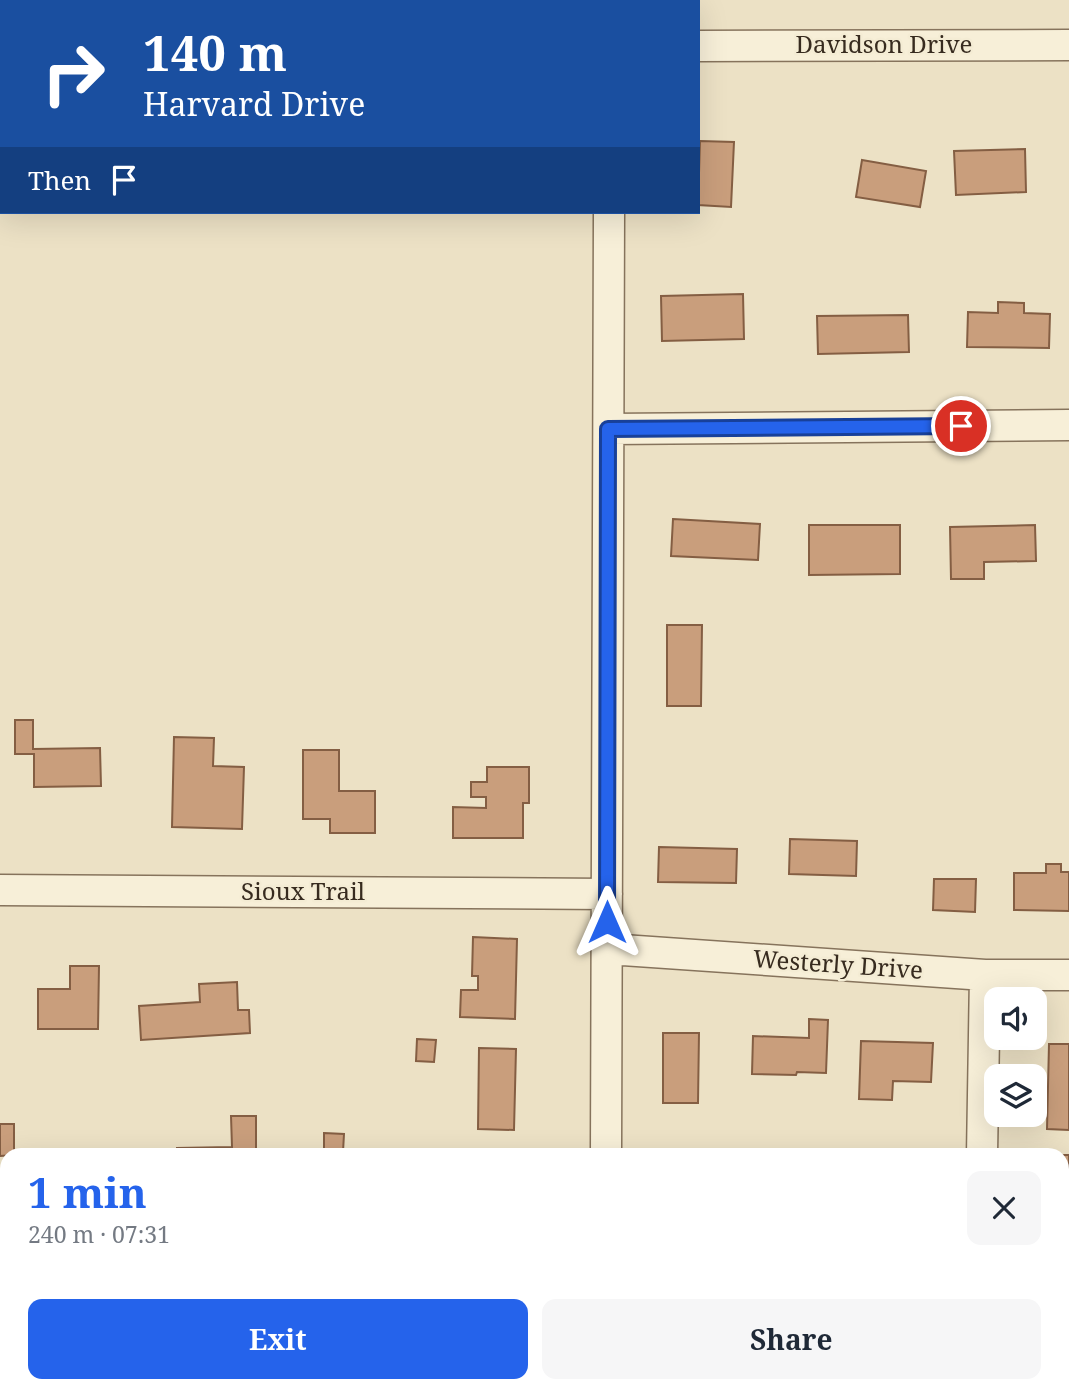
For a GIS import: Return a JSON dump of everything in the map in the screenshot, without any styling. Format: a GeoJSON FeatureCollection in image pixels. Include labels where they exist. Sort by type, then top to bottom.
{"type":"FeatureCollection","features":[{"type":"Feature","properties":{"kind":"street","name":"Davidson Drive"},"geometry":{"type":"LineString","coordinates":[[700,46],[1069,45]]}},
{"type":"Feature","properties":{"kind":"street"},"geometry":{"type":"LineString","coordinates":[[606,1148],[609,214]]}},
{"type":"Feature","properties":{"kind":"street"},"geometry":{"type":"LineString","coordinates":[[608,429],[1069,425]]}},
{"type":"Feature","properties":{"kind":"street","name":"Sioux Trail"},"geometry":{"type":"LineString","coordinates":[[0,890],[607,894]]}},
{"type":"Feature","properties":{"kind":"street","name":"Westerly Drive"},"geometry":{"type":"LineString","coordinates":[[608,949],[985,975],[1069,975]]}},
{"type":"Feature","properties":{"kind":"street"},"geometry":{"type":"LineString","coordinates":[[982,1148],[985,975]]}},
{"type":"Feature","properties":{"kind":"building"},"geometry":{"type":"Polygon","coordinates":[[[700,141],[734,142],[731,207],[700,205],[700,141]]]}},
{"type":"Feature","properties":{"kind":"building"},"geometry":{"type":"Polygon","coordinates":[[[1025,149],[1026,192],[956,195],[954,151],[1025,149]]]}},
{"type":"Feature","properties":{"kind":"building"},"geometry":{"type":"Polygon","coordinates":[[[862,160],[926,171],[920,207],[856,197],[862,160]]]}},
{"type":"Feature","properties":{"kind":"building"},"geometry":{"type":"Polygon","coordinates":[[[743,294],[744,339],[662,341],[661,296],[743,294]]]}},
{"type":"Feature","properties":{"kind":"building"},"geometry":{"type":"Polygon","coordinates":[[[998,302],[1024,303],[1024,313],[1050,314],[1049,348],[967,347],[968,312],[998,313],[998,302]]]}},
{"type":"Feature","properties":{"kind":"building"},"geometry":{"type":"Polygon","coordinates":[[[908,315],[909,352],[818,354],[817,316],[908,315]]]}},
{"type":"Feature","properties":{"kind":"building"},"geometry":{"type":"Polygon","coordinates":[[[673,519],[760,524],[758,560],[671,556],[673,519]]]}},
{"type":"Feature","properties":{"kind":"building"},"geometry":{"type":"Polygon","coordinates":[[[809,525],[900,525],[900,574],[809,575],[809,525]]]}},
{"type":"Feature","properties":{"kind":"building"},"geometry":{"type":"Polygon","coordinates":[[[1035,525],[1036,561],[984,562],[984,579],[951,579],[950,527],[1035,525]]]}},
{"type":"Feature","properties":{"kind":"building"},"geometry":{"type":"Polygon","coordinates":[[[667,625],[702,625],[701,706],[667,706],[667,625]]]}},
{"type":"Feature","properties":{"kind":"building"},"geometry":{"type":"Polygon","coordinates":[[[15,720],[33,720],[33,749],[100,748],[101,786],[34,787],[34,754],[15,754],[15,720]]]}},
{"type":"Feature","properties":{"kind":"building"},"geometry":{"type":"Polygon","coordinates":[[[174,737],[214,738],[213,766],[244,767],[242,829],[172,827],[174,737]]]}},
{"type":"Feature","properties":{"kind":"building"},"geometry":{"type":"Polygon","coordinates":[[[303,750],[339,750],[339,791],[375,791],[375,833],[330,833],[330,819],[303,819],[303,750]]]}},
{"type":"Feature","properties":{"kind":"building"},"geometry":{"type":"Polygon","coordinates":[[[487,767],[529,767],[529,803],[523,803],[523,838],[453,838],[453,807],[486,808],[486,797],[471,797],[471,782],[487,782],[487,767]]]}},
{"type":"Feature","properties":{"kind":"building"},"geometry":{"type":"Polygon","coordinates":[[[790,839],[857,841],[856,876],[789,874],[790,839]]]}},
{"type":"Feature","properties":{"kind":"building"},"geometry":{"type":"Polygon","coordinates":[[[659,847],[737,849],[736,883],[658,882],[659,847]]]}},
{"type":"Feature","properties":{"kind":"building"},"geometry":{"type":"Polygon","coordinates":[[[1046,864],[1061,864],[1061,872],[1069,872],[1069,911],[1014,910],[1014,873],[1046,873],[1046,864]]]}},
{"type":"Feature","properties":{"kind":"building"},"geometry":{"type":"Polygon","coordinates":[[[934,879],[976,879],[975,912],[933,910],[934,879]]]}},
{"type":"Feature","properties":{"kind":"building"},"geometry":{"type":"Polygon","coordinates":[[[473,937],[517,939],[515,1019],[460,1017],[461,990],[478,990],[478,976],[472,976],[473,937]]]}},
{"type":"Feature","properties":{"kind":"building"},"geometry":{"type":"Polygon","coordinates":[[[70,966],[99,966],[98,1029],[38,1029],[38,989],[70,989],[70,966]]]}},
{"type":"Feature","properties":{"kind":"building"},"geometry":{"type":"Polygon","coordinates":[[[237,982],[238,1010],[249,1010],[250,1033],[141,1040],[139,1006],[200,1002],[199,984],[237,982]]]}},
{"type":"Feature","properties":{"kind":"building"},"geometry":{"type":"Polygon","coordinates":[[[809,1019],[828,1020],[826,1073],[752,1074],[753,1036],[809,1038],[809,1019]]]}},
{"type":"Feature","properties":{"kind":"building"},"geometry":{"type":"Polygon","coordinates":[[[663,1033],[699,1033],[698,1103],[663,1103],[663,1033]]]}},
{"type":"Feature","properties":{"kind":"building"},"geometry":{"type":"Polygon","coordinates":[[[417,1039],[436,1040],[434,1062],[416,1061],[417,1039]]]}},
{"type":"Feature","properties":{"kind":"building"},"geometry":{"type":"Polygon","coordinates":[[[861,1041],[933,1043],[931,1082],[893,1081],[892,1100],[859,1099],[861,1041]]]}},
{"type":"Feature","properties":{"kind":"building"},"geometry":{"type":"Polygon","coordinates":[[[1049,1044],[1069,1044],[1069,1130],[1047,1129],[1049,1044]]]}},
{"type":"Feature","properties":{"kind":"building"},"geometry":{"type":"Polygon","coordinates":[[[479,1048],[516,1049],[514,1130],[478,1129],[479,1048]]]}},
{"type":"Feature","properties":{"kind":"building"},"geometry":{"type":"Polygon","coordinates":[[[231,1116],[256,1116],[256,1148],[177,1148],[232,1147],[231,1116]]]}},
{"type":"Feature","properties":{"kind":"building"},"geometry":{"type":"Polygon","coordinates":[[[0,1124],[14,1124],[14,1148],[0,1148],[0,1124]]]}},
{"type":"Feature","properties":{"kind":"building"},"geometry":{"type":"Polygon","coordinates":[[[324,1133],[344,1134],[343,1148],[324,1148],[324,1133]]]}},
{"type":"Feature","properties":{"kind":"route"},"geometry":{"type":"LineString","coordinates":[[607,922],[608,429],[961,426]]}}]}
